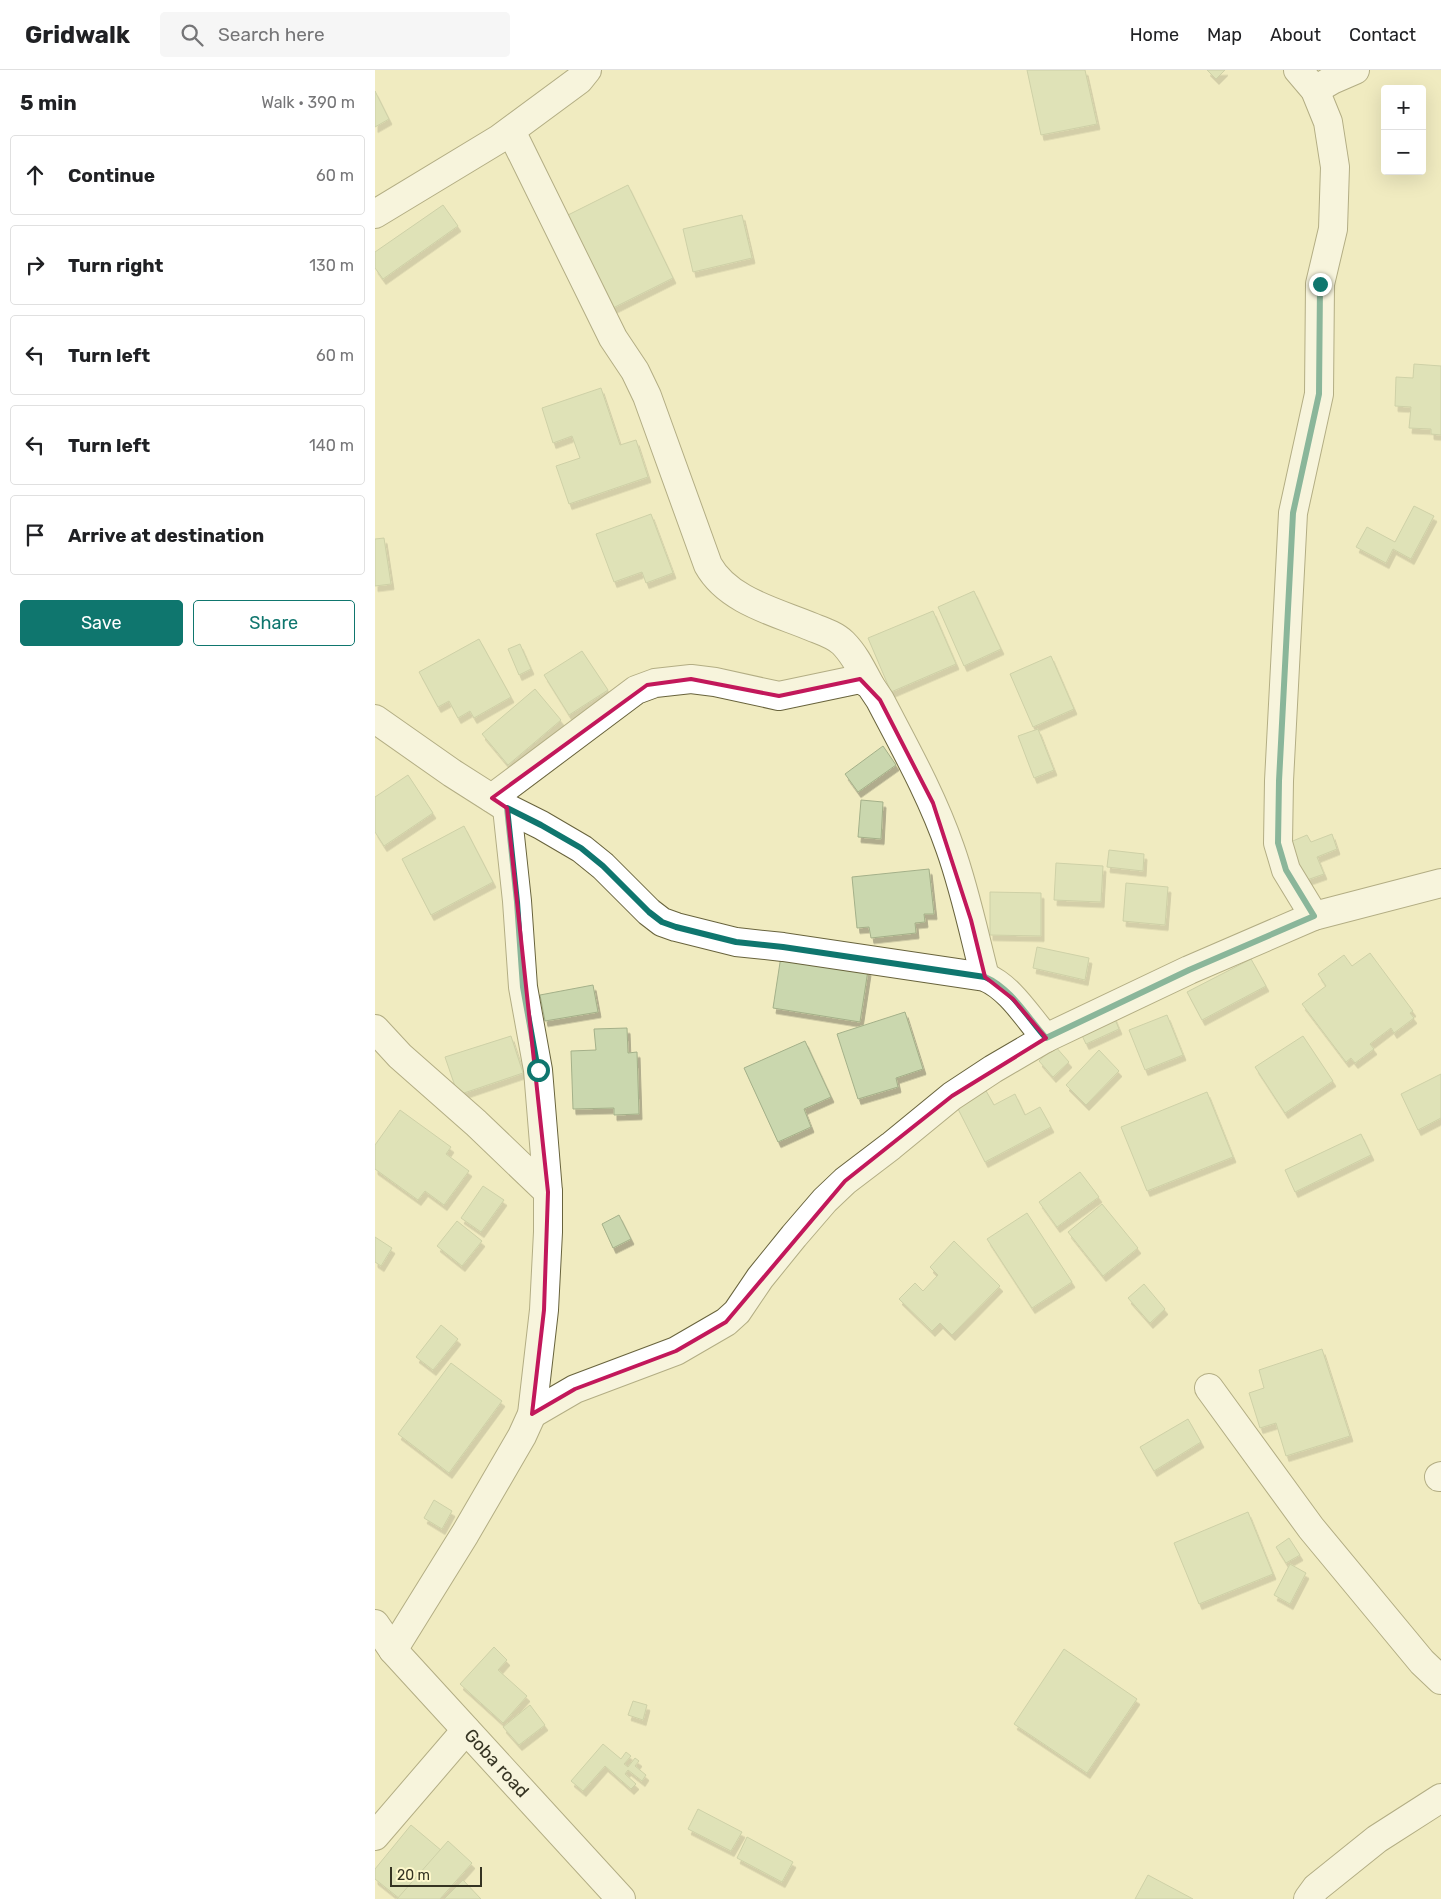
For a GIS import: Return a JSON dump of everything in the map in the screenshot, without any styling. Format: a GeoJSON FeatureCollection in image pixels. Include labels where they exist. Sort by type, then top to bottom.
{"type":"FeatureCollection","features":[{"type":"Feature","properties":{"kind":"street"},"geometry":{"type":"LineString","coordinates":[[375,214],[511,131],[579,80],[587,70]]}},
{"type":"Feature","properties":{"kind":"street"},"geometry":{"type":"LineString","coordinates":[[1314,916],[1286,870],[1278,843],[1279,781],[1293,513],[1319,394],[1320,284],[1333,229],[1335,167],[1328,122],[1306,80],[1332,80],[1355,70]]}},
{"type":"Feature","properties":{"kind":"street"},"geometry":{"type":"LineString","coordinates":[[511,131],[613,338],[635,371],[647,396],[707,565],[712,573],[731,591],[746,600],[841,641],[855,656],[880,700],[933,803],[951,849],[985,977]]}},
{"type":"Feature","properties":{"kind":"street"},"geometry":{"type":"LineString","coordinates":[[500,803],[636,690],[647,685],[691,679],[715,682],[779,696],[860,679],[870,685]]}},
{"type":"Feature","properties":{"kind":"street"},"geometry":{"type":"LineString","coordinates":[[375,719],[452,773],[500,803],[581,848],[603,866],[649,912],[662,922],[736,942],[783,947],[985,977],[999,986],[1013,999],[1046,1038]]}},
{"type":"Feature","properties":{"kind":"street"},"geometry":{"type":"LineString","coordinates":[[393,1650],[465,1534],[522,1436],[532,1414],[544,1310],[548,1192],[538,1070],[523,987],[517,902],[500,803]]}},
{"type":"Feature","properties":{"kind":"street"},"geometry":{"type":"LineString","coordinates":[[532,1414],[575,1389],[676,1351],[726,1322],[737,1312],[760,1278],[794,1236],[825,1200],[845,1181],[952,1096],[1046,1038],[1189,970],[1314,916],[1441,883]]}},
{"type":"Feature","properties":{"kind":"street"},"geometry":{"type":"LineString","coordinates":[[375,1029],[400,1056],[548,1192]]}},
{"type":"Feature","properties":{"kind":"street"},"geometry":{"type":"LineString","coordinates":[[1209,1388],[1311,1528],[1422,1662],[1441,1680]]}},
{"type":"Feature","properties":{"kind":"street","name":"Goba road"},"geometry":{"type":"LineString","coordinates":[[375,1624],[393,1650],[621,1899]]}},
{"type":"Feature","properties":{"kind":"street"},"geometry":{"type":"LineString","coordinates":[[375,1836],[466,1730]]}},
{"type":"Feature","properties":{"kind":"street"},"geometry":{"type":"LineString","coordinates":[[1307,1899],[1317,1888],[1377,1839],[1441,1798]]}},
{"type":"Feature","properties":{"kind":"highlighted area"},"geometry":{"type":"Polygon","coordinates":[[[691,679],[779,696],[860,679],[880,700],[933,803],[971,920],[985,977],[1013,999],[1046,1038],[952,1096],[845,1181],[726,1322],[676,1351],[575,1389],[532,1414],[544,1310],[548,1192],[507,808],[492,798],[647,685],[691,679]]]}},
{"type":"Feature","properties":{"kind":"building"},"geometry":{"type":"Polygon","coordinates":[[[1027,70],[1085,70],[1097,124],[1041,135],[1027,70]]]}},
{"type":"Feature","properties":{"kind":"building"},"geometry":{"type":"Polygon","coordinates":[[[1207,70],[1225,70],[1216,79],[1207,70]]]}},
{"type":"Feature","properties":{"kind":"building"},"geometry":{"type":"Polygon","coordinates":[[[375,91],[389,119],[375,127],[375,91]]]}},
{"type":"Feature","properties":{"kind":"building"},"geometry":{"type":"Polygon","coordinates":[[[628,185],[673,278],[609,310],[564,217],[628,185]]]}},
{"type":"Feature","properties":{"kind":"building"},"geometry":{"type":"Polygon","coordinates":[[[443,205],[458,226],[383,279],[375,268],[375,252],[443,205]]]}},
{"type":"Feature","properties":{"kind":"building"},"geometry":{"type":"Polygon","coordinates":[[[742,215],[752,258],[693,272],[683,229],[742,215]]]}},
{"type":"Feature","properties":{"kind":"building"},"geometry":{"type":"Polygon","coordinates":[[[1414,364],[1441,366],[1441,435],[1431,434],[1431,429],[1409,428],[1411,407],[1395,406],[1396,377],[1413,378],[1414,364]]]}},
{"type":"Feature","properties":{"kind":"building"},"geometry":{"type":"Polygon","coordinates":[[[601,388],[620,445],[636,440],[648,477],[569,504],[556,466],[580,458],[572,436],[553,443],[542,408],[601,388]]]}},
{"type":"Feature","properties":{"kind":"building"},"geometry":{"type":"Polygon","coordinates":[[[1414,506],[1434,516],[1411,559],[1393,549],[1386,563],[1356,547],[1367,527],[1395,542],[1414,506]]]}},
{"type":"Feature","properties":{"kind":"building"},"geometry":{"type":"Polygon","coordinates":[[[651,514],[673,573],[646,583],[642,572],[614,582],[596,534],[651,514]]]}},
{"type":"Feature","properties":{"kind":"building"},"geometry":{"type":"Polygon","coordinates":[[[384,538],[391,584],[375,586],[375,539],[384,538]]]}},
{"type":"Feature","properties":{"kind":"building"},"geometry":{"type":"Polygon","coordinates":[[[974,591],[1001,649],[964,666],[938,607],[974,591]]]}},
{"type":"Feature","properties":{"kind":"building"},"geometry":{"type":"Polygon","coordinates":[[[933,611],[956,664],[891,692],[868,638],[933,611]]]}},
{"type":"Feature","properties":{"kind":"building"},"geometry":{"type":"Polygon","coordinates":[[[479,639],[511,697],[474,718],[470,711],[458,718],[449,701],[438,707],[419,672],[479,639]]]}},
{"type":"Feature","properties":{"kind":"building"},"geometry":{"type":"Polygon","coordinates":[[[520,644],[531,669],[519,675],[508,649],[520,644]]]}},
{"type":"Feature","properties":{"kind":"building"},"geometry":{"type":"Polygon","coordinates":[[[582,651],[608,690],[569,715],[544,675],[582,651]]]}},
{"type":"Feature","properties":{"kind":"building"},"geometry":{"type":"Polygon","coordinates":[[[1051,656],[1074,709],[1033,727],[1010,674],[1051,656]]]}},
{"type":"Feature","properties":{"kind":"building"},"geometry":{"type":"Polygon","coordinates":[[[535,689],[561,720],[508,765],[482,734],[535,689]]]}},
{"type":"Feature","properties":{"kind":"building"},"geometry":{"type":"Polygon","coordinates":[[[1038,729],[1054,770],[1034,778],[1018,736],[1038,729]]]}},
{"type":"Feature","properties":{"kind":"building"},"geometry":{"type":"Polygon","coordinates":[[[883,746],[896,765],[858,792],[845,774],[883,746]]]}},
{"type":"Feature","properties":{"kind":"building"},"geometry":{"type":"Polygon","coordinates":[[[408,775],[433,813],[384,846],[375,832],[375,797],[408,775]]]}},
{"type":"Feature","properties":{"kind":"building"},"geometry":{"type":"Polygon","coordinates":[[[861,800],[883,802],[881,839],[858,837],[861,800]]]}},
{"type":"Feature","properties":{"kind":"building"},"geometry":{"type":"Polygon","coordinates":[[[464,826],[493,882],[431,915],[402,859],[464,826]]]}},
{"type":"Feature","properties":{"kind":"building"},"geometry":{"type":"Polygon","coordinates":[[[1332,834],[1337,849],[1317,857],[1324,874],[1304,881],[1288,843],[1307,835],[1311,842],[1332,834]]]}},
{"type":"Feature","properties":{"kind":"building"},"geometry":{"type":"Polygon","coordinates":[[[1109,850],[1144,854],[1143,871],[1107,867],[1109,850]]]}},
{"type":"Feature","properties":{"kind":"building"},"geometry":{"type":"Polygon","coordinates":[[[1056,863],[1103,866],[1101,902],[1054,900],[1056,863]]]}},
{"type":"Feature","properties":{"kind":"building"},"geometry":{"type":"Polygon","coordinates":[[[929,869],[934,914],[924,914],[925,922],[915,923],[916,933],[871,938],[869,927],[857,928],[852,877],[929,869]]]}},
{"type":"Feature","properties":{"kind":"building"},"geometry":{"type":"Polygon","coordinates":[[[1126,883],[1168,887],[1165,925],[1123,921],[1126,883]]]}},
{"type":"Feature","properties":{"kind":"building"},"geometry":{"type":"Polygon","coordinates":[[[990,892],[1041,893],[1041,936],[990,935],[990,892]]]}},
{"type":"Feature","properties":{"kind":"building"},"geometry":{"type":"Polygon","coordinates":[[[1037,947],[1089,958],[1085,980],[1033,968],[1037,947]]]}},
{"type":"Feature","properties":{"kind":"building"},"geometry":{"type":"Polygon","coordinates":[[[1370,953],[1413,1011],[1410,1013],[1414,1018],[1394,1033],[1391,1028],[1370,1044],[1374,1049],[1355,1063],[1351,1058],[1346,1062],[1302,1004],[1326,986],[1318,974],[1344,955],[1352,966],[1370,953]]]}},
{"type":"Feature","properties":{"kind":"building"},"geometry":{"type":"Polygon","coordinates":[[[781,956],[868,970],[860,1022],[773,1008],[781,956]]]}},
{"type":"Feature","properties":{"kind":"building"},"geometry":{"type":"Polygon","coordinates":[[[1251,959],[1266,986],[1202,1020],[1187,992],[1251,959]]]}},
{"type":"Feature","properties":{"kind":"building"},"geometry":{"type":"Polygon","coordinates":[[[593,985],[598,1012],[545,1021],[540,995],[593,985]]]}},
{"type":"Feature","properties":{"kind":"building"},"geometry":{"type":"Polygon","coordinates":[[[905,1012],[923,1069],[896,1078],[898,1087],[858,1099],[837,1034],[905,1012]]]}},
{"type":"Feature","properties":{"kind":"building"},"geometry":{"type":"Polygon","coordinates":[[[1112,1012],[1119,1029],[1086,1044],[1078,1027],[1112,1012]]]}},
{"type":"Feature","properties":{"kind":"building"},"geometry":{"type":"Polygon","coordinates":[[[1167,1015],[1183,1055],[1145,1070],[1129,1030],[1167,1015]]]}},
{"type":"Feature","properties":{"kind":"building"},"geometry":{"type":"Polygon","coordinates":[[[627,1028],[628,1053],[637,1052],[639,1114],[614,1115],[614,1108],[573,1109],[571,1051],[596,1050],[594,1029],[627,1028]]]}},
{"type":"Feature","properties":{"kind":"building"},"geometry":{"type":"Polygon","coordinates":[[[511,1036],[523,1073],[458,1095],[445,1057],[511,1036]]]}},
{"type":"Feature","properties":{"kind":"building"},"geometry":{"type":"Polygon","coordinates":[[[1303,1036],[1333,1081],[1285,1113],[1255,1067],[1303,1036]]]}},
{"type":"Feature","properties":{"kind":"building"},"geometry":{"type":"Polygon","coordinates":[[[805,1041],[831,1097],[804,1109],[811,1127],[778,1142],[744,1068],[805,1041]]]}},
{"type":"Feature","properties":{"kind":"building"},"geometry":{"type":"Polygon","coordinates":[[[1055,1046],[1069,1062],[1053,1077],[1039,1061],[1055,1046]]]}},
{"type":"Feature","properties":{"kind":"building"},"geometry":{"type":"Polygon","coordinates":[[[1099,1050],[1119,1071],[1086,1105],[1066,1085],[1099,1050]]]}},
{"type":"Feature","properties":{"kind":"building"},"geometry":{"type":"Polygon","coordinates":[[[1441,1074],[1441,1118],[1418,1130],[1401,1094],[1441,1074]]]}},
{"type":"Feature","properties":{"kind":"building"},"geometry":{"type":"Polygon","coordinates":[[[985,1089],[994,1105],[1015,1094],[1025,1115],[1040,1107],[1051,1127],[985,1162],[956,1105],[985,1089]]]}},
{"type":"Feature","properties":{"kind":"building"},"geometry":{"type":"Polygon","coordinates":[[[1207,1092],[1233,1157],[1147,1191],[1121,1127],[1207,1092]]]}},
{"type":"Feature","properties":{"kind":"building"},"geometry":{"type":"Polygon","coordinates":[[[400,1110],[451,1147],[446,1154],[469,1171],[444,1205],[425,1191],[418,1200],[375,1169],[375,1145],[400,1110]]]}},
{"type":"Feature","properties":{"kind":"building"},"geometry":{"type":"Polygon","coordinates":[[[1361,1134],[1371,1155],[1295,1192],[1285,1170],[1361,1134]]]}},
{"type":"Feature","properties":{"kind":"building"},"geometry":{"type":"Polygon","coordinates":[[[1080,1172],[1099,1197],[1057,1227],[1039,1202],[1080,1172]]]}},
{"type":"Feature","properties":{"kind":"building"},"geometry":{"type":"Polygon","coordinates":[[[483,1186],[504,1200],[481,1232],[461,1218],[483,1186]]]}},
{"type":"Feature","properties":{"kind":"building"},"geometry":{"type":"Polygon","coordinates":[[[1102,1204],[1138,1248],[1103,1276],[1068,1232],[1102,1204]]]}},
{"type":"Feature","properties":{"kind":"building"},"geometry":{"type":"Polygon","coordinates":[[[1027,1213],[1072,1282],[1032,1308],[987,1239],[1027,1213]]]}},
{"type":"Feature","properties":{"kind":"building"},"geometry":{"type":"Polygon","coordinates":[[[619,1215],[631,1239],[613,1248],[602,1224],[619,1215]]]}},
{"type":"Feature","properties":{"kind":"building"},"geometry":{"type":"Polygon","coordinates":[[[457,1221],[482,1241],[462,1266],[437,1246],[457,1221]]]}},
{"type":"Feature","properties":{"kind":"building"},"geometry":{"type":"Polygon","coordinates":[[[375,1237],[392,1248],[381,1266],[375,1262],[375,1237]]]}},
{"type":"Feature","properties":{"kind":"building"},"geometry":{"type":"Polygon","coordinates":[[[954,1241],[1000,1286],[952,1335],[940,1323],[932,1331],[899,1299],[915,1283],[923,1291],[938,1275],[930,1267],[954,1241]]]}},
{"type":"Feature","properties":{"kind":"building"},"geometry":{"type":"Polygon","coordinates":[[[1144,1284],[1165,1309],[1150,1323],[1128,1298],[1144,1284]]]}},
{"type":"Feature","properties":{"kind":"building"},"geometry":{"type":"Polygon","coordinates":[[[441,1325],[458,1339],[433,1370],[416,1357],[441,1325]]]}},
{"type":"Feature","properties":{"kind":"building"},"geometry":{"type":"Polygon","coordinates":[[[1322,1349],[1350,1436],[1286,1456],[1276,1423],[1260,1428],[1249,1393],[1264,1388],[1259,1370],[1322,1349]]]}},
{"type":"Feature","properties":{"kind":"building"},"geometry":{"type":"Polygon","coordinates":[[[451,1363],[502,1401],[449,1473],[398,1434],[451,1363]]]}},
{"type":"Feature","properties":{"kind":"building"},"geometry":{"type":"Polygon","coordinates":[[[1188,1419],[1201,1442],[1154,1471],[1140,1447],[1188,1419]]]}},
{"type":"Feature","properties":{"kind":"building"},"geometry":{"type":"Polygon","coordinates":[[[434,1500],[452,1511],[442,1529],[424,1518],[434,1500]]]}},
{"type":"Feature","properties":{"kind":"building"},"geometry":{"type":"Polygon","coordinates":[[[1248,1512],[1273,1574],[1199,1604],[1174,1543],[1248,1512]]]}},
{"type":"Feature","properties":{"kind":"building"},"geometry":{"type":"Polygon","coordinates":[[[1289,1538],[1300,1555],[1286,1563],[1276,1547],[1289,1538]]]}},
{"type":"Feature","properties":{"kind":"building"},"geometry":{"type":"Polygon","coordinates":[[[1290,1564],[1306,1573],[1290,1604],[1274,1595],[1290,1564]]]}},
{"type":"Feature","properties":{"kind":"building"},"geometry":{"type":"Polygon","coordinates":[[[494,1647],[507,1660],[498,1670],[527,1696],[503,1723],[460,1684],[494,1647]]]}},
{"type":"Feature","properties":{"kind":"building"},"geometry":{"type":"Polygon","coordinates":[[[1064,1649],[1137,1699],[1087,1773],[1014,1724],[1064,1649]]]}},
{"type":"Feature","properties":{"kind":"building"},"geometry":{"type":"Polygon","coordinates":[[[633,1701],[647,1705],[643,1720],[628,1715],[633,1701]]]}},
{"type":"Feature","properties":{"kind":"building"},"geometry":{"type":"Polygon","coordinates":[[[530,1705],[545,1725],[519,1745],[503,1727],[530,1705]]]}},
{"type":"Feature","properties":{"kind":"building"},"geometry":{"type":"Polygon","coordinates":[[[603,1744],[621,1759],[626,1752],[631,1756],[624,1764],[628,1767],[635,1758],[639,1761],[635,1766],[646,1775],[642,1781],[628,1770],[625,1774],[636,1784],[631,1789],[605,1766],[583,1791],[571,1781],[603,1744]]]}},
{"type":"Feature","properties":{"kind":"building"},"geometry":{"type":"Polygon","coordinates":[[[698,1809],[742,1832],[731,1851],[688,1829],[698,1809]]]}},
{"type":"Feature","properties":{"kind":"building"},"geometry":{"type":"Polygon","coordinates":[[[411,1825],[442,1851],[403,1899],[400,1899],[375,1879],[375,1869],[411,1825]]]}},
{"type":"Feature","properties":{"kind":"building"},"geometry":{"type":"Polygon","coordinates":[[[747,1837],[793,1862],[782,1882],[737,1858],[747,1837]]]}},
{"type":"Feature","properties":{"kind":"building"},"geometry":{"type":"Polygon","coordinates":[[[448,1841],[472,1863],[440,1899],[397,1899],[448,1841]]]}},
{"type":"Feature","properties":{"kind":"building"},"geometry":{"type":"Polygon","coordinates":[[[1148,1875],[1193,1899],[1135,1899],[1148,1875]]]}},
{"type":"Feature","properties":{"kind":"building"},"geometry":{"type":"Polygon","coordinates":[[[463,1880],[481,1899],[444,1899],[463,1880]]]}},
{"type":"Feature","properties":{"kind":"route"},"geometry":{"type":"LineString","coordinates":[[538,1070],[523,987],[517,902],[507,808],[581,848],[603,866],[624,889],[662,922],[736,942],[783,947],[985,977],[993,980],[1013,999],[1046,1038],[1189,970],[1314,916],[1286,870],[1278,843],[1279,781],[1293,513],[1319,394],[1320,284]]}}]}
